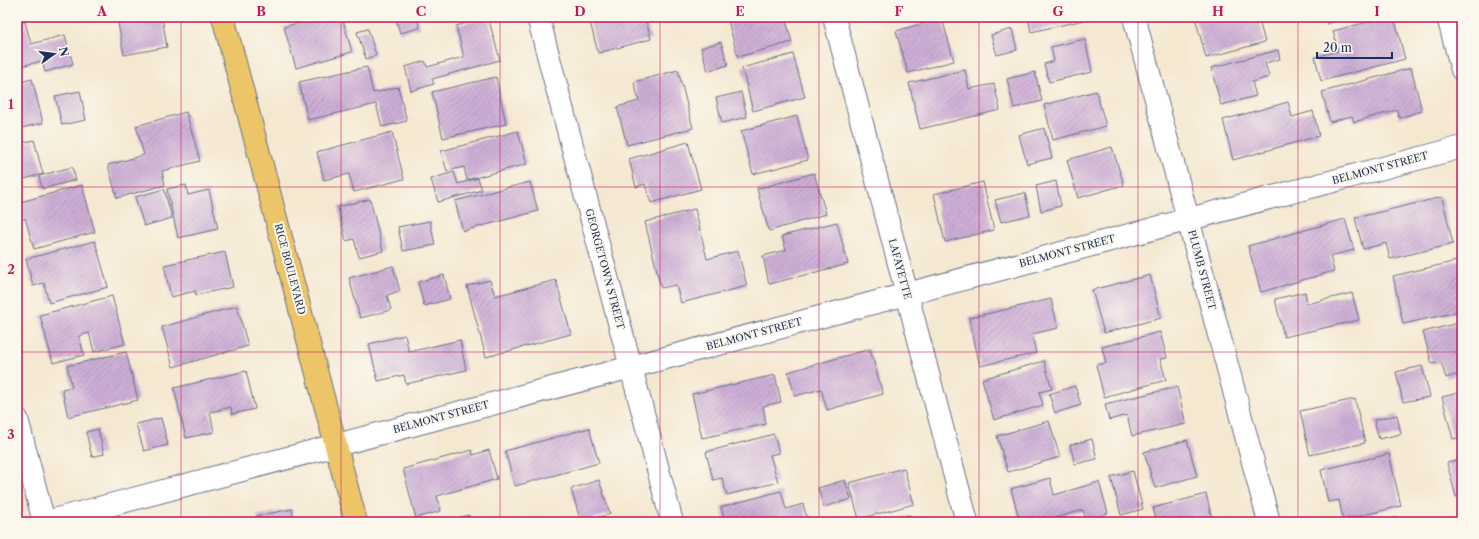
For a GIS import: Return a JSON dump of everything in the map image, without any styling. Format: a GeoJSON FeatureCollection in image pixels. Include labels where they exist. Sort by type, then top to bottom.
{"type":"FeatureCollection","features":[{"type":"Feature","properties":{"kind":"main road","name":"RICE BOULEVARD"},"geometry":{"type":"LineString","coordinates":[[223,17],[356,522]]}},
{"type":"Feature","properties":{"kind":"street","name":"GEORGETOWN STREET"},"geometry":{"type":"LineString","coordinates":[[538,17],[672,522]]}},
{"type":"Feature","properties":{"kind":"street","name":"LAFAYETTE"},"geometry":{"type":"LineString","coordinates":[[834,17],[967,522]]}},
{"type":"Feature","properties":{"kind":"street","name":"PLUMB STREET"},"geometry":{"type":"LineString","coordinates":[[1134,17],[1270,522]]}},
{"type":"Feature","properties":{"kind":"street"},"geometry":{"type":"LineString","coordinates":[[1448,17],[1462,70]]}},
{"type":"Feature","properties":{"kind":"street","name":"BELMONT STREET"},"geometry":{"type":"LineString","coordinates":[[45,522],[1462,147]]}},
{"type":"Feature","properties":{"kind":"street"},"geometry":{"type":"LineString","coordinates":[[17,419],[45,522]]}},
{"type":"Feature","properties":{"kind":"building"},"geometry":{"type":"Polygon","coordinates":[[[162,17],[167,47],[124,55],[117,18],[162,17]]]}},
{"type":"Feature","properties":{"kind":"building"},"geometry":{"type":"Polygon","coordinates":[[[318,17],[342,17],[352,52],[296,68],[284,27],[318,17]]]}},
{"type":"Feature","properties":{"kind":"building"},"geometry":{"type":"Polygon","coordinates":[[[395,17],[417,17],[420,28],[400,33],[395,17]]]}},
{"type":"Feature","properties":{"kind":"building"},"geometry":{"type":"Polygon","coordinates":[[[488,17],[500,60],[432,79],[434,84],[411,91],[405,67],[425,61],[427,67],[464,57],[456,26],[488,17]]]}},
{"type":"Feature","properties":{"kind":"building"},"geometry":{"type":"Polygon","coordinates":[[[607,17],[645,17],[651,39],[598,53],[590,22],[607,17]]]}},
{"type":"Feature","properties":{"kind":"building"},"geometry":{"type":"Polygon","coordinates":[[[727,17],[785,17],[792,42],[738,57],[727,17]]]}},
{"type":"Feature","properties":{"kind":"building"},"geometry":{"type":"Polygon","coordinates":[[[1028,17],[1084,17],[1084,20],[1031,32],[1028,17]]]}},
{"type":"Feature","properties":{"kind":"building"},"geometry":{"type":"Polygon","coordinates":[[[1195,17],[1258,17],[1265,42],[1206,58],[1195,17]]]}},
{"type":"Feature","properties":{"kind":"building"},"geometry":{"type":"Polygon","coordinates":[[[1325,17],[1350,17],[1327,24],[1325,17]]]}},
{"type":"Feature","properties":{"kind":"building"},"geometry":{"type":"Polygon","coordinates":[[[1387,17],[1394,17],[1405,59],[1321,81],[1315,57],[1338,51],[1333,31],[1387,17]]]}},
{"type":"Feature","properties":{"kind":"building"},"geometry":{"type":"Polygon","coordinates":[[[942,18],[954,61],[908,73],[896,31],[942,18]]]}},
{"type":"Feature","properties":{"kind":"building"},"geometry":{"type":"Polygon","coordinates":[[[25,22],[31,44],[65,35],[73,64],[45,72],[42,61],[17,67],[17,25],[25,22]]]}},
{"type":"Feature","properties":{"kind":"building"},"geometry":{"type":"Polygon","coordinates":[[[368,29],[376,55],[366,59],[357,32],[368,29]]]}},
{"type":"Feature","properties":{"kind":"building"},"geometry":{"type":"Polygon","coordinates":[[[1012,29],[1017,50],[997,55],[991,35],[1012,29]]]}},
{"type":"Feature","properties":{"kind":"building"},"geometry":{"type":"Polygon","coordinates":[[[1085,39],[1092,72],[1049,82],[1044,64],[1054,61],[1051,47],[1085,39]]]}},
{"type":"Feature","properties":{"kind":"building"},"geometry":{"type":"Polygon","coordinates":[[[721,42],[728,65],[708,71],[701,48],[721,42]]]}},
{"type":"Feature","properties":{"kind":"building"},"geometry":{"type":"Polygon","coordinates":[[[1278,50],[1280,59],[1265,63],[1269,77],[1252,82],[1256,96],[1221,105],[1211,68],[1278,50]]]}},
{"type":"Feature","properties":{"kind":"building"},"geometry":{"type":"Polygon","coordinates":[[[793,54],[805,97],[753,111],[742,68],[793,54]]]}},
{"type":"Feature","properties":{"kind":"building"},"geometry":{"type":"Polygon","coordinates":[[[367,67],[373,93],[398,87],[407,121],[382,127],[376,104],[308,120],[299,82],[367,67]]]}},
{"type":"Feature","properties":{"kind":"building"},"geometry":{"type":"Polygon","coordinates":[[[1411,68],[1422,111],[1399,118],[1397,110],[1354,122],[1352,116],[1330,122],[1322,92],[1411,68]]]}},
{"type":"Feature","properties":{"kind":"building"},"geometry":{"type":"Polygon","coordinates":[[[678,70],[693,128],[627,145],[617,107],[639,101],[634,82],[678,70]]]}},
{"type":"Feature","properties":{"kind":"building"},"geometry":{"type":"Polygon","coordinates":[[[965,70],[969,89],[994,84],[1000,110],[920,129],[909,83],[965,70]]]}},
{"type":"Feature","properties":{"kind":"building"},"geometry":{"type":"Polygon","coordinates":[[[1035,72],[1042,101],[1014,108],[1007,79],[1035,72]]]}},
{"type":"Feature","properties":{"kind":"building"},"geometry":{"type":"Polygon","coordinates":[[[496,77],[506,124],[443,138],[432,92],[496,77]]]}},
{"type":"Feature","properties":{"kind":"building"},"geometry":{"type":"Polygon","coordinates":[[[32,79],[43,123],[17,129],[17,83],[32,79]]]}},
{"type":"Feature","properties":{"kind":"building"},"geometry":{"type":"Polygon","coordinates":[[[80,91],[86,120],[62,125],[55,96],[80,91]]]}},
{"type":"Feature","properties":{"kind":"building"},"geometry":{"type":"Polygon","coordinates":[[[1096,91],[1106,126],[1053,140],[1044,105],[1096,91]]]}},
{"type":"Feature","properties":{"kind":"building"},"geometry":{"type":"Polygon","coordinates":[[[741,92],[747,117],[722,123],[716,98],[741,92]]]}},
{"type":"Feature","properties":{"kind":"building"},"geometry":{"type":"Polygon","coordinates":[[[1288,102],[1292,117],[1313,111],[1319,136],[1233,160],[1223,120],[1288,102]]]}},
{"type":"Feature","properties":{"kind":"building"},"geometry":{"type":"Polygon","coordinates":[[[186,112],[200,161],[162,171],[165,185],[117,198],[108,165],[144,155],[136,126],[186,112]]]}},
{"type":"Feature","properties":{"kind":"building"},"geometry":{"type":"Polygon","coordinates":[[[797,116],[808,160],[753,174],[741,131],[797,116]]]}},
{"type":"Feature","properties":{"kind":"building"},"geometry":{"type":"Polygon","coordinates":[[[1044,128],[1052,158],[1027,164],[1019,135],[1044,128]]]}},
{"type":"Feature","properties":{"kind":"building"},"geometry":{"type":"Polygon","coordinates":[[[518,131],[527,164],[467,180],[464,167],[447,171],[441,151],[518,131]]]}},
{"type":"Feature","properties":{"kind":"building"},"geometry":{"type":"Polygon","coordinates":[[[392,132],[404,179],[354,192],[349,174],[324,180],[317,152],[392,132]]]}},
{"type":"Feature","properties":{"kind":"building"},"geometry":{"type":"Polygon","coordinates":[[[34,140],[43,174],[17,181],[17,144],[34,140]]]}},
{"type":"Feature","properties":{"kind":"building"},"geometry":{"type":"Polygon","coordinates":[[[688,142],[701,189],[651,203],[645,184],[636,187],[629,159],[688,142]]]}},
{"type":"Feature","properties":{"kind":"building"},"geometry":{"type":"Polygon","coordinates":[[[1112,147],[1124,185],[1078,198],[1067,160],[1112,147]]]}},
{"type":"Feature","properties":{"kind":"building"},"geometry":{"type":"Polygon","coordinates":[[[72,167],[76,180],[42,189],[39,176],[72,167]]]}},
{"type":"Feature","properties":{"kind":"building"},"geometry":{"type":"Polygon","coordinates":[[[454,172],[458,184],[478,178],[482,190],[438,202],[431,179],[454,172]]]}},
{"type":"Feature","properties":{"kind":"building"},"geometry":{"type":"Polygon","coordinates":[[[814,173],[826,214],[769,231],[757,189],[814,173]]]}},
{"type":"Feature","properties":{"kind":"building"},"geometry":{"type":"Polygon","coordinates":[[[1056,181],[1061,206],[1041,211],[1036,186],[1056,181]]]}},
{"type":"Feature","properties":{"kind":"building"},"geometry":{"type":"Polygon","coordinates":[[[530,182],[538,211],[463,231],[455,201],[530,182]]]}},
{"type":"Feature","properties":{"kind":"building"},"geometry":{"type":"Polygon","coordinates":[[[983,182],[994,230],[945,242],[934,194],[983,182]]]}},
{"type":"Feature","properties":{"kind":"building"},"geometry":{"type":"Polygon","coordinates":[[[82,185],[95,232],[34,249],[25,218],[18,221],[17,203],[82,185]]]}},
{"type":"Feature","properties":{"kind":"building"},"geometry":{"type":"Polygon","coordinates":[[[186,185],[188,195],[209,190],[218,229],[178,238],[167,189],[186,185]]]}},
{"type":"Feature","properties":{"kind":"building"},"geometry":{"type":"Polygon","coordinates":[[[164,189],[172,218],[144,226],[135,197],[164,189]]]}},
{"type":"Feature","properties":{"kind":"building"},"geometry":{"type":"Polygon","coordinates":[[[1025,193],[1030,215],[1001,222],[995,200],[1025,193]]]}},
{"type":"Feature","properties":{"kind":"building"},"geometry":{"type":"Polygon","coordinates":[[[1442,197],[1453,244],[1390,259],[1386,243],[1363,249],[1355,218],[1442,197]]]}},
{"type":"Feature","properties":{"kind":"building"},"geometry":{"type":"Polygon","coordinates":[[[370,199],[383,251],[359,257],[354,239],[346,241],[338,207],[370,199]]]}},
{"type":"Feature","properties":{"kind":"building"},"geometry":{"type":"Polygon","coordinates":[[[695,209],[707,259],[738,251],[747,286],[681,303],[676,285],[661,288],[645,222],[695,209]]]}},
{"type":"Feature","properties":{"kind":"building"},"geometry":{"type":"Polygon","coordinates":[[[1345,219],[1354,250],[1330,256],[1334,271],[1261,292],[1248,246],[1345,219]]]}},
{"type":"Feature","properties":{"kind":"building"},"geometry":{"type":"Polygon","coordinates":[[[430,221],[435,245],[403,251],[398,227],[430,221]]]}},
{"type":"Feature","properties":{"kind":"building"},"geometry":{"type":"Polygon","coordinates":[[[837,222],[848,264],[769,284],[763,256],[786,250],[782,236],[837,222]]]}},
{"type":"Feature","properties":{"kind":"building"},"geometry":{"type":"Polygon","coordinates":[[[95,241],[108,287],[49,303],[44,283],[33,286],[26,259],[95,241]]]}},
{"type":"Feature","properties":{"kind":"building"},"geometry":{"type":"Polygon","coordinates":[[[225,252],[233,287],[196,295],[195,291],[171,297],[164,265],[225,252]]]}},
{"type":"Feature","properties":{"kind":"building"},"geometry":{"type":"Polygon","coordinates":[[[1461,260],[1462,311],[1403,324],[1393,276],[1461,260]]]}},
{"type":"Feature","properties":{"kind":"building"},"geometry":{"type":"Polygon","coordinates":[[[393,266],[400,291],[387,295],[391,310],[360,318],[349,278],[393,266]]]}},
{"type":"Feature","properties":{"kind":"building"},"geometry":{"type":"Polygon","coordinates":[[[444,275],[450,299],[424,306],[418,282],[444,275]]]}},
{"type":"Feature","properties":{"kind":"building"},"geometry":{"type":"Polygon","coordinates":[[[1150,275],[1161,318],[1104,333],[1092,290],[1150,275]]]}},
{"type":"Feature","properties":{"kind":"building"},"geometry":{"type":"Polygon","coordinates":[[[490,280],[495,296],[556,280],[571,334],[486,357],[467,286],[490,280]]]}},
{"type":"Feature","properties":{"kind":"building"},"geometry":{"type":"Polygon","coordinates":[[[1305,292],[1307,304],[1352,293],[1359,320],[1284,337],[1275,299],[1305,292]]]}},
{"type":"Feature","properties":{"kind":"building"},"geometry":{"type":"Polygon","coordinates":[[[112,296],[125,344],[94,352],[89,333],[79,336],[84,355],[53,363],[40,315],[112,296]]]}},
{"type":"Feature","properties":{"kind":"building"},"geometry":{"type":"Polygon","coordinates":[[[1051,299],[1058,328],[1032,334],[1036,353],[980,366],[969,318],[1051,299]]]}},
{"type":"Feature","properties":{"kind":"building"},"geometry":{"type":"Polygon","coordinates":[[[237,306],[248,346],[173,367],[162,327],[237,306]]]}},
{"type":"Feature","properties":{"kind":"building"},"geometry":{"type":"Polygon","coordinates":[[[1462,322],[1462,373],[1446,378],[1441,362],[1432,364],[1423,332],[1462,322]]]}},
{"type":"Feature","properties":{"kind":"building"},"geometry":{"type":"Polygon","coordinates":[[[1160,332],[1167,358],[1160,359],[1166,380],[1104,397],[1096,365],[1106,363],[1102,347],[1160,332]]]}},
{"type":"Feature","properties":{"kind":"building"},"geometry":{"type":"Polygon","coordinates":[[[405,335],[409,352],[460,340],[466,370],[406,384],[404,375],[378,381],[369,344],[405,335]]]}},
{"type":"Feature","properties":{"kind":"building"},"geometry":{"type":"Polygon","coordinates":[[[870,349],[883,394],[827,410],[821,389],[795,396],[788,372],[870,349]]]}},
{"type":"Feature","properties":{"kind":"building"},"geometry":{"type":"Polygon","coordinates":[[[126,352],[138,400],[68,417],[62,389],[72,387],[67,366],[126,352]]]}},
{"type":"Feature","properties":{"kind":"building"},"geometry":{"type":"Polygon","coordinates":[[[1044,361],[1052,389],[1039,392],[1043,405],[994,420],[982,379],[1044,361]]]}},
{"type":"Feature","properties":{"kind":"building"},"geometry":{"type":"Polygon","coordinates":[[[1422,366],[1430,397],[1403,402],[1396,372],[1422,366]]]}},
{"type":"Feature","properties":{"kind":"building"},"geometry":{"type":"Polygon","coordinates":[[[246,371],[255,409],[232,414],[231,407],[210,412],[214,432],[186,438],[174,388],[246,371]]]}},
{"type":"Feature","properties":{"kind":"building"},"geometry":{"type":"Polygon","coordinates":[[[775,375],[781,402],[763,406],[766,424],[702,438],[692,394],[775,375]]]}},
{"type":"Feature","properties":{"kind":"building"},"geometry":{"type":"Polygon","coordinates":[[[1075,386],[1081,405],[1055,413],[1049,394],[1075,386]]]}},
{"type":"Feature","properties":{"kind":"building"},"geometry":{"type":"Polygon","coordinates":[[[1177,387],[1186,424],[1132,436],[1127,415],[1109,420],[1105,404],[1177,387]]]}},
{"type":"Feature","properties":{"kind":"building"},"geometry":{"type":"Polygon","coordinates":[[[1462,392],[1462,437],[1453,439],[1442,397],[1462,392]]]}},
{"type":"Feature","properties":{"kind":"building"},"geometry":{"type":"Polygon","coordinates":[[[1355,399],[1365,443],[1310,455],[1300,411],[1355,399]]]}},
{"type":"Feature","properties":{"kind":"building"},"geometry":{"type":"Polygon","coordinates":[[[1397,415],[1401,434],[1379,439],[1374,420],[1397,415]]]}},
{"type":"Feature","properties":{"kind":"building"},"geometry":{"type":"Polygon","coordinates":[[[161,418],[168,445],[144,451],[136,424],[161,418]]]}},
{"type":"Feature","properties":{"kind":"building"},"geometry":{"type":"Polygon","coordinates":[[[1049,421],[1060,457],[1008,472],[997,436],[1049,421]]]}},
{"type":"Feature","properties":{"kind":"building"},"geometry":{"type":"Polygon","coordinates":[[[589,428],[599,463],[515,486],[505,451],[589,428]]]}},
{"type":"Feature","properties":{"kind":"building"},"geometry":{"type":"Polygon","coordinates":[[[98,429],[104,454],[92,457],[86,432],[98,429]]]}},
{"type":"Feature","properties":{"kind":"building"},"geometry":{"type":"Polygon","coordinates":[[[774,434],[779,453],[770,455],[778,482],[727,495],[722,478],[713,480],[706,452],[774,434]]]}},
{"type":"Feature","properties":{"kind":"building"},"geometry":{"type":"Polygon","coordinates":[[[1092,439],[1097,459],[1075,464],[1070,445],[1092,439]]]}},
{"type":"Feature","properties":{"kind":"building"},"geometry":{"type":"Polygon","coordinates":[[[1187,440],[1197,476],[1155,488],[1144,452],[1187,440]]]}},
{"type":"Feature","properties":{"kind":"building"},"geometry":{"type":"Polygon","coordinates":[[[472,450],[473,455],[489,450],[497,479],[437,496],[441,511],[416,518],[403,469],[472,450]]]}},
{"type":"Feature","properties":{"kind":"building"},"geometry":{"type":"Polygon","coordinates":[[[1389,454],[1401,506],[1343,520],[1339,500],[1328,502],[1321,470],[1389,454]]]}},
{"type":"Feature","properties":{"kind":"building"},"geometry":{"type":"Polygon","coordinates":[[[1462,459],[1462,496],[1456,497],[1447,463],[1462,459]]]}},
{"type":"Feature","properties":{"kind":"building"},"geometry":{"type":"Polygon","coordinates":[[[904,468],[914,504],[859,519],[849,483],[904,468]]]}},
{"type":"Feature","properties":{"kind":"building"},"geometry":{"type":"Polygon","coordinates":[[[1133,471],[1143,509],[1121,515],[1111,477],[1133,471]]]}},
{"type":"Feature","properties":{"kind":"building"},"geometry":{"type":"Polygon","coordinates":[[[1050,478],[1054,495],[1099,482],[1108,513],[1086,520],[1083,510],[1041,522],[1020,522],[1011,489],[1050,478]]]}},
{"type":"Feature","properties":{"kind":"building"},"geometry":{"type":"Polygon","coordinates":[[[599,480],[610,514],[581,522],[571,489],[599,480]]]}},
{"type":"Feature","properties":{"kind":"building"},"geometry":{"type":"Polygon","coordinates":[[[845,480],[851,499],[824,507],[818,488],[845,480]]]}},
{"type":"Feature","properties":{"kind":"building"},"geometry":{"type":"Polygon","coordinates":[[[781,491],[786,509],[803,504],[808,522],[786,522],[786,520],[780,522],[725,522],[721,507],[781,491]]]}},
{"type":"Feature","properties":{"kind":"building"},"geometry":{"type":"Polygon","coordinates":[[[1206,494],[1213,522],[1157,522],[1153,508],[1206,494]]]}},
{"type":"Feature","properties":{"kind":"building"},"geometry":{"type":"Polygon","coordinates":[[[292,509],[294,522],[259,522],[257,516],[292,509]]]}},
{"type":"Feature","properties":{"kind":"building"},"geometry":{"type":"Polygon","coordinates":[[[469,515],[471,522],[446,522],[469,515]]]}},
{"type":"Feature","properties":{"kind":"building"},"geometry":{"type":"Polygon","coordinates":[[[910,515],[912,522],[887,522],[910,515]]]}},
{"type":"Feature","properties":{"kind":"building"},"geometry":{"type":"Polygon","coordinates":[[[1398,517],[1399,522],[1382,522],[1398,517]]]}}]}
